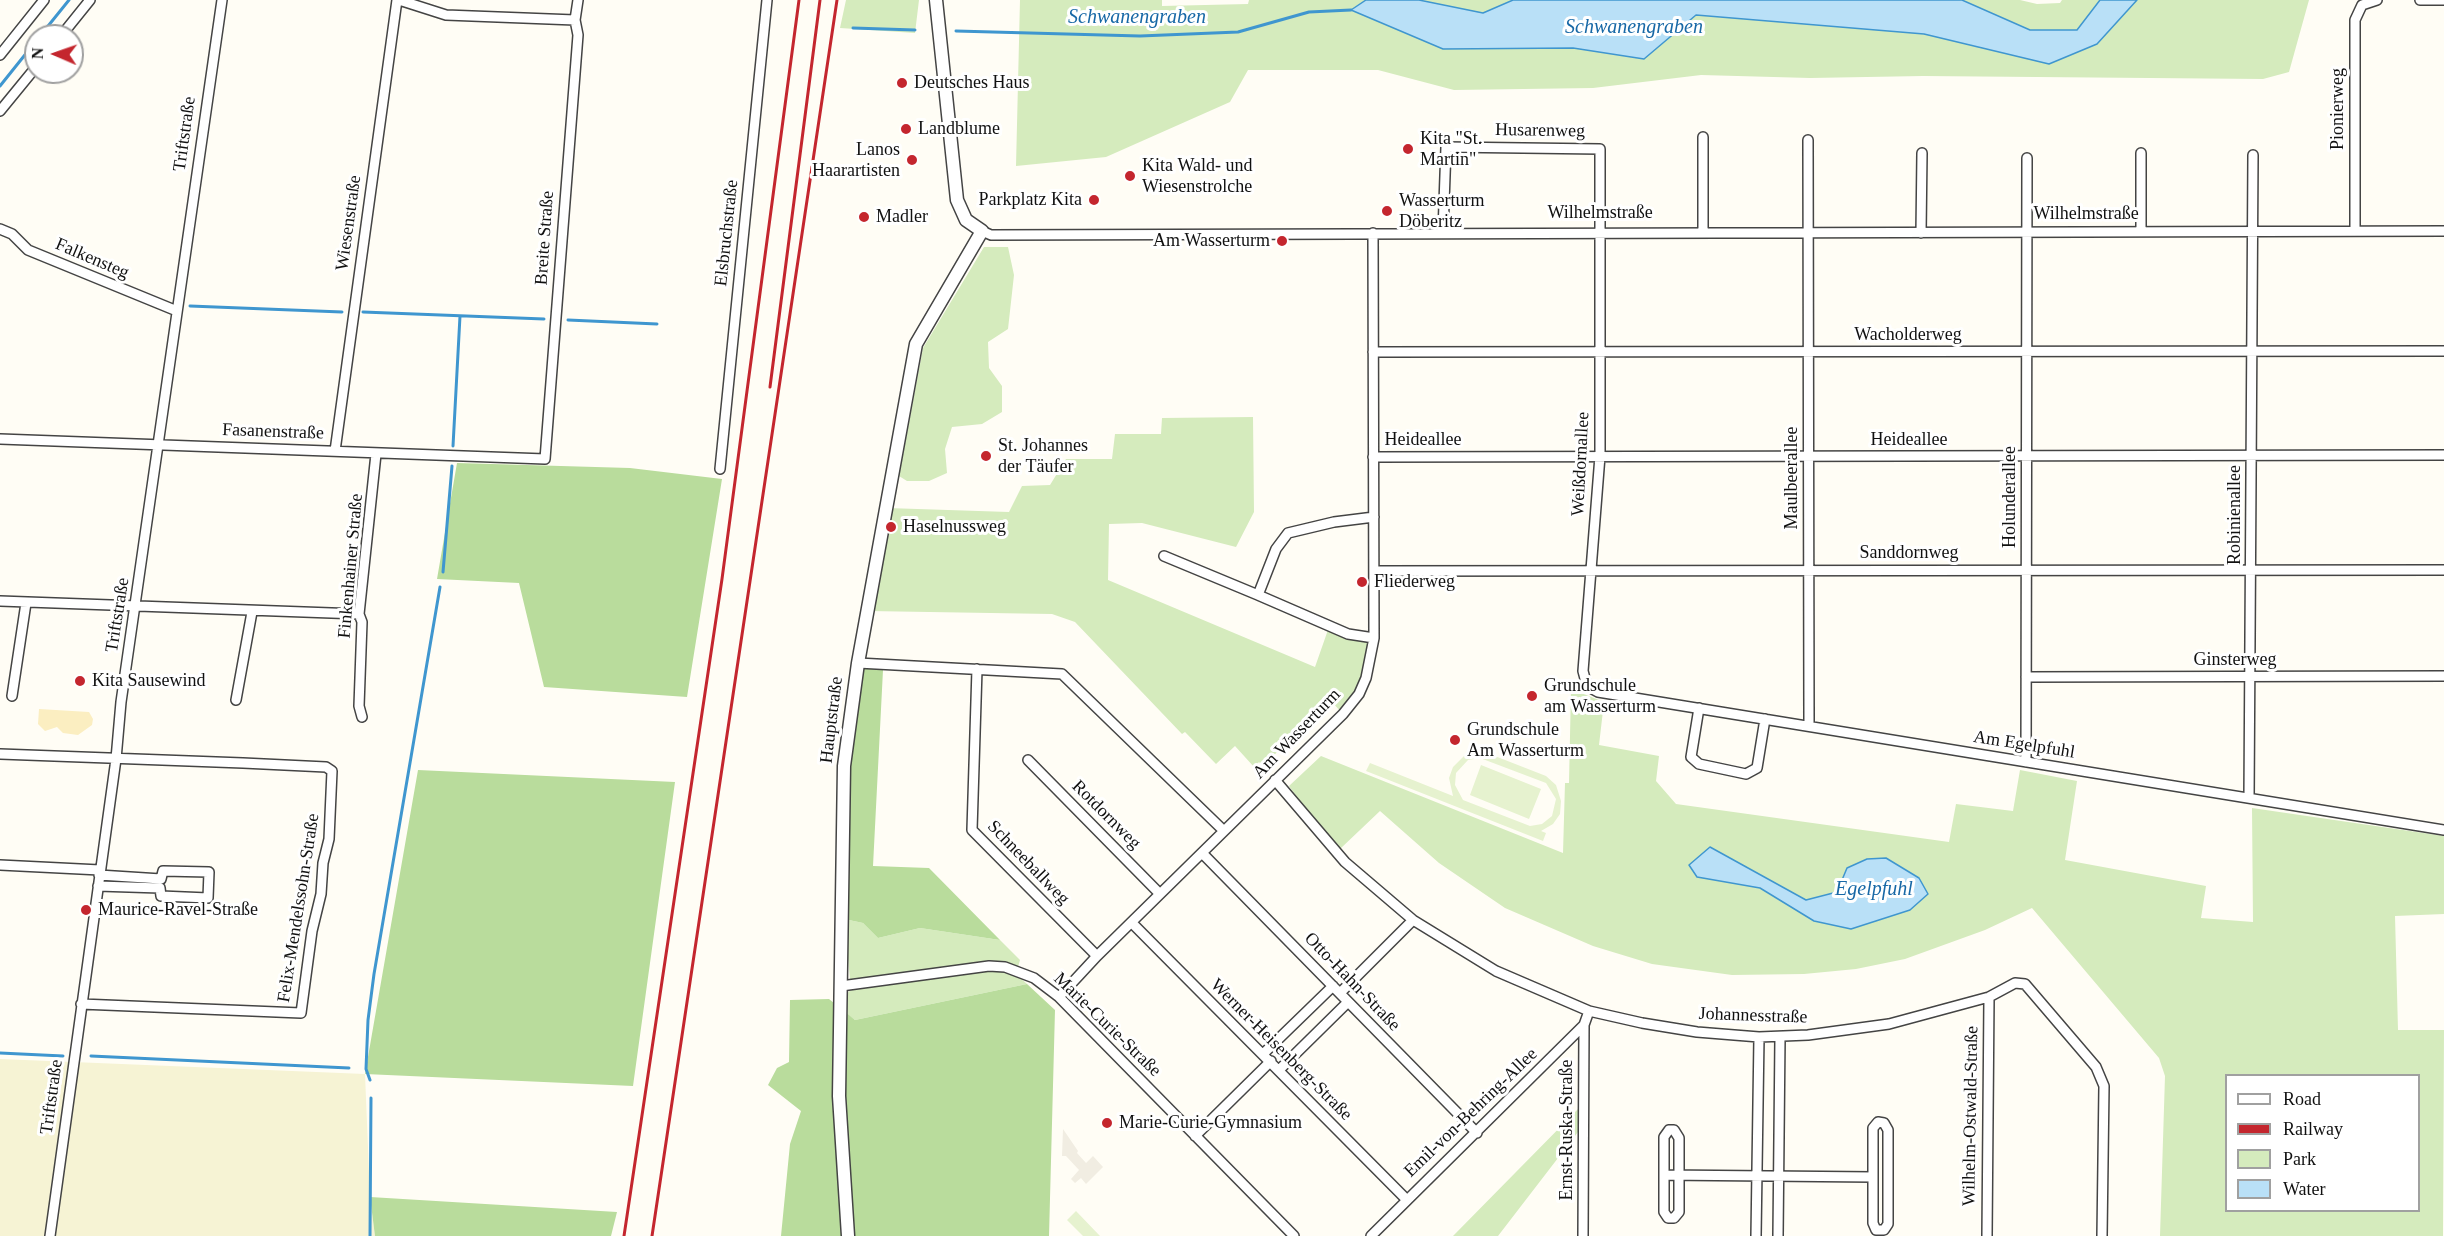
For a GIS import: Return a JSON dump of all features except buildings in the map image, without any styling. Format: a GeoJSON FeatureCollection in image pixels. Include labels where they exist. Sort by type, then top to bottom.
{"type":"FeatureCollection","features":[{"type":"Feature","properties":{"kind":"street"},"geometry":{"type":"LineString","coordinates":[[0,55],[44,0]]}},
{"type":"Feature","properties":{"kind":"street"},"geometry":{"type":"LineString","coordinates":[[71,24],[90,0]]}},
{"type":"Feature","properties":{"kind":"street","name":"Triftstraße"},"geometry":{"type":"LineString","coordinates":[[50,1236],[116,759],[121,702],[160,445],[222,0]]}},
{"type":"Feature","properties":{"kind":"street"},"geometry":{"type":"LineString","coordinates":[[398,0],[446,15],[575,20]]}},
{"type":"Feature","properties":{"kind":"street","name":"Wiesenstraße"},"geometry":{"type":"LineString","coordinates":[[335,451],[398,0]]}},
{"type":"Feature","properties":{"kind":"street","name":"Breite Straße"},"geometry":{"type":"LineString","coordinates":[[545,459],[578,35],[575,20],[578,0]]}},
{"type":"Feature","properties":{"kind":"street","name":"Elsbruchstraße"},"geometry":{"type":"LineString","coordinates":[[720,469],[766,0]]}},
{"type":"Feature","properties":{"kind":"street"},"geometry":{"type":"LineString","coordinates":[[936,0],[936,18],[957,200],[966,220],[982,231]]}},
{"type":"Feature","properties":{"kind":"street","name":"Pionierweg"},"geometry":{"type":"LineString","coordinates":[[2355,231],[2355,20],[2362,5],[2377,0]]}},
{"type":"Feature","properties":{"kind":"street"},"geometry":{"type":"LineString","coordinates":[[2420,0],[2444,0]]}},
{"type":"Feature","properties":{"kind":"street"},"geometry":{"type":"LineString","coordinates":[[0,111],[24,82]]}},
{"type":"Feature","properties":{"kind":"street"},"geometry":{"type":"LineString","coordinates":[[1703,137],[1703,232]]}},
{"type":"Feature","properties":{"kind":"street","name":"Maulbeerallee"},"geometry":{"type":"LineString","coordinates":[[1808,140],[1809,725]]}},
{"type":"Feature","properties":{"kind":"street","name":"Husarenweg"},"geometry":{"type":"LineString","coordinates":[[1443,232],[1446,147],[1600,148],[1600,231]]}},
{"type":"Feature","properties":{"kind":"street"},"geometry":{"type":"LineString","coordinates":[[1921,233],[1922,153]]}},
{"type":"Feature","properties":{"kind":"street"},"geometry":{"type":"LineString","coordinates":[[2141,153],[2141,232]]}},
{"type":"Feature","properties":{"kind":"street","name":"Robinienallee"},"geometry":{"type":"LineString","coordinates":[[2249,798],[2253,155]]}},
{"type":"Feature","properties":{"kind":"street","name":"Holunderallee"},"geometry":{"type":"LineString","coordinates":[[2026,762],[2027,158]]}},
{"type":"Feature","properties":{"kind":"street","name":"Falkensteg"},"geometry":{"type":"LineString","coordinates":[[0,229],[12,234],[28,250],[177,311]]}},
{"type":"Feature","properties":{"kind":"street","name":"Wilhelmstraße"},"geometry":{"type":"LineString","coordinates":[[982,231],[991,235],[1600,231],[1921,233],[2444,231]]}},
{"type":"Feature","properties":{"kind":"street","name":"Hauptstraße"},"geometry":{"type":"LineString","coordinates":[[848,1236],[839,1096],[844,766],[858,663],[916,344],[982,231]]}},
{"type":"Feature","properties":{"kind":"street","name":"Weißdornallee"},"geometry":{"type":"LineString","coordinates":[[1598,692],[1587,686],[1583,671],[1600,456],[1600,231]]}},
{"type":"Feature","properties":{"kind":"street","name":"Am Wasserturm"},"geometry":{"type":"LineString","coordinates":[[1059,997],[1097,956],[1343,714],[1359,694],[1366,678],[1374,638],[1372,233]]}},
{"type":"Feature","properties":{"kind":"street","name":"Wacholderweg"},"geometry":{"type":"LineString","coordinates":[[1373,352],[2444,351]]}},
{"type":"Feature","properties":{"kind":"street","name":"Fasanenstraße"},"geometry":{"type":"LineString","coordinates":[[0,439],[545,459]]}},
{"type":"Feature","properties":{"kind":"street","name":"Finkenhainer Straße"},"geometry":{"type":"LineString","coordinates":[[362,717],[359,706],[362,622],[359,614],[376,454]]}},
{"type":"Feature","properties":{"kind":"street","name":"Heideallee"},"geometry":{"type":"LineString","coordinates":[[1373,457],[2444,455]]}},
{"type":"Feature","properties":{"kind":"street"},"geometry":{"type":"LineString","coordinates":[[1258,595],[1276,549],[1288,533],[1334,522],[1374,517]]}},
{"type":"Feature","properties":{"kind":"street"},"geometry":{"type":"LineString","coordinates":[[1164,556],[1339,631],[1374,638]]}},
{"type":"Feature","properties":{"kind":"street","name":"Sanddornweg"},"geometry":{"type":"LineString","coordinates":[[1374,571],[2251,568],[2444,570]]}},
{"type":"Feature","properties":{"kind":"street"},"geometry":{"type":"LineString","coordinates":[[0,601],[252,612],[359,614]]}},
{"type":"Feature","properties":{"kind":"street"},"geometry":{"type":"LineString","coordinates":[[12,696],[26,603]]}},
{"type":"Feature","properties":{"kind":"street"},"geometry":{"type":"LineString","coordinates":[[236,700],[252,612]]}},
{"type":"Feature","properties":{"kind":"street"},"geometry":{"type":"LineString","coordinates":[[858,663],[1056,672],[1067,678],[1224,831]]}},
{"type":"Feature","properties":{"kind":"street","name":"Schneeballweg"},"geometry":{"type":"LineString","coordinates":[[977,669],[972,830],[1097,956]]}},
{"type":"Feature","properties":{"kind":"street","name":"Ginsterweg"},"geometry":{"type":"LineString","coordinates":[[2026,677],[2444,676]]}},
{"type":"Feature","properties":{"kind":"street","name":"Am Egelpfuhl"},"geometry":{"type":"LineString","coordinates":[[1598,692],[2444,830]]}},
{"type":"Feature","properties":{"kind":"street"},"geometry":{"type":"LineString","coordinates":[[1699,708],[1691,757],[1699,764],[1746,774],[1757,768],[1765,719]]}},
{"type":"Feature","properties":{"kind":"street"},"geometry":{"type":"LineString","coordinates":[[0,754],[116,759]]}},
{"type":"Feature","properties":{"kind":"street","name":"Felix-Mendelssohn-Straße"},"geometry":{"type":"LineString","coordinates":[[81,1004],[302,1013],[312,931],[321,894],[323,863],[330,839],[332,771],[326,767],[116,759]]}},
{"type":"Feature","properties":{"kind":"street","name":"Rotdornweg"},"geometry":{"type":"LineString","coordinates":[[1028,760],[1160,894]]}},
{"type":"Feature","properties":{"kind":"street","name":"Johannesstraße"},"geometry":{"type":"LineString","coordinates":[[1275,780],[1345,862],[1413,920],[1465,955],[1496,971],[1589,1011],[1697,1032],[1780,1037],[1836,1033],[1889,1024],[1989,997],[2015,983],[2025,984],[2096,1067],[2104,1086],[2102,1236]]}},
{"type":"Feature","properties":{"kind":"street","name":"Otto-Hahn-Straße"},"geometry":{"type":"LineString","coordinates":[[1203,854],[1477,1132]]}},
{"type":"Feature","properties":{"kind":"street"},"geometry":{"type":"LineString","coordinates":[[0,865],[100,873],[160,883]]}},
{"type":"Feature","properties":{"kind":"street"},"geometry":{"type":"LineString","coordinates":[[163,871],[209,872],[208,898],[161,896],[160,883],[163,871]]}},
{"type":"Feature","properties":{"kind":"street"},"geometry":{"type":"LineString","coordinates":[[98,886],[160,883]]}},
{"type":"Feature","properties":{"kind":"street"},"geometry":{"type":"LineString","coordinates":[[1263,1054],[1413,920]]}},
{"type":"Feature","properties":{"kind":"street","name":"Werner-Heisenberg-Straße"},"geometry":{"type":"LineString","coordinates":[[1132,923],[1407,1200]]}},
{"type":"Feature","properties":{"kind":"street","name":"Marie-Curie-Straße"},"geometry":{"type":"LineString","coordinates":[[841,986],[989,966],[1005,967],[1035,978],[1059,997],[1294,1236]]}},
{"type":"Feature","properties":{"kind":"street","name":"Wilhelm-Ostwald-Straße"},"geometry":{"type":"LineString","coordinates":[[1986,1236],[1989,997]]}},
{"type":"Feature","properties":{"kind":"street"},"geometry":{"type":"LineString","coordinates":[[1279,1070],[1348,1002]]}},
{"type":"Feature","properties":{"kind":"street","name":"Emil-von-Behring-Allee"},"geometry":{"type":"LineString","coordinates":[[1371,1236],[1584,1025],[1589,1011]]}},
{"type":"Feature","properties":{"kind":"street","name":"Ernst-Ruska-Straße"},"geometry":{"type":"LineString","coordinates":[[1583,1236],[1584,1025]]}},
{"type":"Feature","properties":{"kind":"street"},"geometry":{"type":"LineString","coordinates":[[1756,1236],[1759,1037]]}},
{"type":"Feature","properties":{"kind":"street"},"geometry":{"type":"LineString","coordinates":[[1778,1236],[1780,1037]]}},
{"type":"Feature","properties":{"kind":"street"},"geometry":{"type":"LineString","coordinates":[[1195,1136],[1271,1062]]}},
{"type":"Feature","properties":{"kind":"street"},"geometry":{"type":"LineString","coordinates":[[1878,1122],[1884,1123],[1888,1130],[1888,1224],[1884,1230],[1876,1230],[1873,1223],[1873,1177],[1873,1128],[1878,1122]]}},
{"type":"Feature","properties":{"kind":"street"},"geometry":{"type":"LineString","coordinates":[[1669,1130],[1674,1130],[1679,1138],[1679,1175],[1679,1212],[1674,1218],[1665,1215],[1664,1137],[1669,1130]]}},
{"type":"Feature","properties":{"kind":"street"},"geometry":{"type":"LineString","coordinates":[[1664,1175],[1873,1177]]}},
{"type":"Feature","properties":{"kind":"shaded area"},"geometry":{"type":"Polygon","coordinates":[[[0,1059],[365,1074],[370,1197],[375,1236],[0,1236],[0,1059]]]}},
{"type":"Feature","properties":{"kind":"shaded area"},"geometry":{"type":"Polygon","coordinates":[[[1063,1129],[1078,1151],[1077,1153],[1086,1163],[1093,1156],[1103,1167],[1086,1184],[1081,1178],[1075,1183],[1071,1179],[1079,1170],[1066,1156],[1062,1156],[1063,1129]]]}},
{"type":"Feature","properties":{"kind":"green space"},"geometry":{"type":"Polygon","coordinates":[[[846,0],[919,0],[915,33],[840,28],[846,0]]]}},
{"type":"Feature","properties":{"kind":"green space"},"geometry":{"type":"Polygon","coordinates":[[[1020,0],[1162,0],[1162,6],[1248,4],[1249,0],[1366,0],[1352,10],[1443,49],[1573,48],[1643,59],[1695,15],[1924,34],[2049,64],[2097,44],[2137,0],[2309,0],[2289,72],[2263,79],[1923,76],[1810,78],[1701,75],[1593,88],[1454,90],[1378,70],[1248,70],[1230,102],[1106,157],[1016,166],[1020,0]]]}},
{"type":"Feature","properties":{"kind":"green space"},"geometry":{"type":"Polygon","coordinates":[[[1419,0],[1513,0],[1483,13],[1419,0]]]}},
{"type":"Feature","properties":{"kind":"green space"},"geometry":{"type":"Polygon","coordinates":[[[1962,0],[2020,0],[2037,4],[2060,3],[2062,0],[2100,0],[2077,30],[2030,30],[1962,0]]]}},
{"type":"Feature","properties":{"kind":"green space"},"geometry":{"type":"Polygon","coordinates":[[[984,247],[1008,247],[1014,275],[1008,329],[988,342],[989,368],[1002,386],[1002,412],[982,424],[952,427],[945,449],[947,473],[929,481],[907,481],[899,476],[923,348],[984,247]]]}},
{"type":"Feature","properties":{"kind":"green space"},"geometry":{"type":"Polygon","coordinates":[[[1253,417],[1254,512],[1236,547],[1142,523],[1109,524],[1108,580],[1315,667],[1329,627],[1374,638],[1366,678],[1343,714],[1330,700],[1263,766],[1259,762],[1254,767],[1235,746],[1216,764],[1185,732],[1182,734],[1075,622],[1052,614],[868,611],[887,508],[1009,512],[1022,486],[1050,485],[1066,459],[1112,459],[1115,434],[1161,434],[1162,418],[1253,417]]]}},
{"type":"Feature","properties":{"kind":"green space"},"geometry":{"type":"Polygon","coordinates":[[[457,463],[630,468],[722,479],[687,697],[544,687],[519,583],[437,579],[457,463]]]}},
{"type":"Feature","properties":{"kind":"green space"},"geometry":{"type":"Polygon","coordinates":[[[864,667],[883,670],[873,866],[929,868],[1000,940],[920,928],[878,938],[863,923],[849,920],[846,916],[849,764],[864,667]]]}},
{"type":"Feature","properties":{"kind":"green space"},"geometry":{"type":"Polygon","coordinates":[[[1571,689],[1604,702],[1599,745],[1659,756],[1656,781],[1676,804],[1949,842],[1956,804],[2013,811],[2020,770],[2077,781],[2065,860],[2206,886],[2201,918],[2253,922],[2252,808],[2444,836],[2444,914],[2395,916],[2398,1030],[2444,1030],[2443,1236],[2160,1236],[2165,1076],[2159,1058],[2032,908],[1985,930],[1905,959],[1856,969],[1804,974],[1732,975],[1652,964],[1593,946],[1505,908],[1439,863],[1380,811],[1340,849],[1311,817],[1289,786],[1321,756],[1563,853],[1565,783],[1569,783],[1571,689]],[[1710,847],[1760,888],[1814,921],[1837,892],[1806,900],[1710,847]]]}},
{"type":"Feature","properties":{"kind":"green space"},"geometry":{"type":"Polygon","coordinates":[[[1482,751],[1546,776],[1556,785],[1561,801],[1560,814],[1553,824],[1541,831],[1546,833],[1543,841],[1366,771],[1370,763],[1453,796],[1449,778],[1453,767],[1465,755],[1482,751]],[[1480,758],[1468,760],[1456,773],[1455,785],[1463,800],[1530,826],[1542,824],[1552,816],[1556,799],[1546,783],[1480,758]]]}},
{"type":"Feature","properties":{"kind":"green space"},"geometry":{"type":"Polygon","coordinates":[[[1481,765],[1541,789],[1529,819],[1470,795],[1481,765]]]}},
{"type":"Feature","properties":{"kind":"green space"},"geometry":{"type":"Polygon","coordinates":[[[418,770],[675,782],[633,1086],[365,1074],[418,770]]]}},
{"type":"Feature","properties":{"kind":"green space"},"geometry":{"type":"Polygon","coordinates":[[[846,916],[849,920],[863,923],[878,938],[920,928],[1000,940],[1020,960],[1016,974],[1027,984],[855,1020],[844,1012],[846,994],[851,990],[848,958],[845,957],[846,916]]]}},
{"type":"Feature","properties":{"kind":"green space"},"geometry":{"type":"Polygon","coordinates":[[[1027,984],[1055,1010],[1049,1236],[781,1236],[790,1144],[801,1111],[768,1085],[777,1068],[789,1062],[790,1000],[829,999],[855,1020],[1027,984]]]}},
{"type":"Feature","properties":{"kind":"green space"},"geometry":{"type":"Polygon","coordinates":[[[1578,1109],[1578,1132],[1498,1236],[1453,1236],[1578,1109]]]}},
{"type":"Feature","properties":{"kind":"green space"},"geometry":{"type":"Polygon","coordinates":[[[370,1197],[617,1212],[611,1236],[375,1236],[370,1197]]]}},
{"type":"Feature","properties":{"kind":"green space"},"geometry":{"type":"Polygon","coordinates":[[[1076,1211],[1100,1236],[1083,1236],[1067,1220],[1076,1211]]]}},
{"type":"Feature","properties":{"kind":"sand"},"geometry":{"type":"Polygon","coordinates":[[[39,709],[89,712],[93,719],[92,725],[78,735],[63,733],[57,727],[45,731],[38,724],[39,709]]]}},
{"type":"Feature","properties":{"kind":"water","name":"Schwanengraben"},"geometry":{"type":"Polygon","coordinates":[[[1366,0],[1419,0],[1483,13],[1513,0],[1962,0],[2030,30],[2077,30],[2100,0],[2137,0],[2097,44],[2049,64],[1924,34],[1696,15],[1644,59],[1573,48],[1443,49],[1351,10],[1366,0]]]}},
{"type":"Feature","properties":{"kind":"water","name":"Egelpfuhl"},"geometry":{"type":"Polygon","coordinates":[[[1710,847],[1806,900],[1837,892],[1847,868],[1867,859],[1886,858],[1919,878],[1928,894],[1910,910],[1851,929],[1814,921],[1760,888],[1697,877],[1689,865],[1710,847]]]}},
{"type":"Feature","properties":{"kind":"waterway","name":"Schwanengraben"},"geometry":{"type":"LineString","coordinates":[[50,24],[69,0]]}},
{"type":"Feature","properties":{"kind":"waterway","name":"Schwanengraben"},"geometry":{"type":"LineString","coordinates":[[956,31],[1140,36],[1238,32],[1309,12],[1351,10]]}},
{"type":"Feature","properties":{"kind":"waterway","name":"Schwanengraben"},"geometry":{"type":"LineString","coordinates":[[853,28],[915,30]]}},
{"type":"Feature","properties":{"kind":"waterway","name":"Schwanengraben"},"geometry":{"type":"LineString","coordinates":[[0,86],[24,56]]}},
{"type":"Feature","properties":{"kind":"waterway"},"geometry":{"type":"LineString","coordinates":[[190,306],[342,312]]}},
{"type":"Feature","properties":{"kind":"waterway"},"geometry":{"type":"LineString","coordinates":[[363,312],[544,319]]}},
{"type":"Feature","properties":{"kind":"waterway"},"geometry":{"type":"LineString","coordinates":[[453,446],[460,316]]}},
{"type":"Feature","properties":{"kind":"waterway"},"geometry":{"type":"LineString","coordinates":[[568,320],[657,324]]}},
{"type":"Feature","properties":{"kind":"waterway"},"geometry":{"type":"LineString","coordinates":[[443,572],[452,466]]}},
{"type":"Feature","properties":{"kind":"waterway"},"geometry":{"type":"LineString","coordinates":[[370,1080],[366,1069],[368,1020],[374,974],[440,587]]}},
{"type":"Feature","properties":{"kind":"waterway"},"geometry":{"type":"LineString","coordinates":[[0,1053],[63,1056]]}},
{"type":"Feature","properties":{"kind":"waterway"},"geometry":{"type":"LineString","coordinates":[[91,1056],[349,1068]]}},
{"type":"Feature","properties":{"kind":"waterway"},"geometry":{"type":"LineString","coordinates":[[370,1236],[371,1098]]}},
{"type":"Feature","properties":{"kind":"railway"},"geometry":{"type":"LineString","coordinates":[[624,1236],[722,579],[799,0]]}},
{"type":"Feature","properties":{"kind":"railway"},"geometry":{"type":"LineString","coordinates":[[770,387],[820,0]]}},
{"type":"Feature","properties":{"kind":"railway"},"geometry":{"type":"LineString","coordinates":[[652,1236],[837,0]]}},
{"type":"Feature","properties":{"kind":"place","name":"Deutsches Haus"},"geometry":{"type":"Point","coordinates":[902,83]}},
{"type":"Feature","properties":{"kind":"place","name":"Landblume"},"geometry":{"type":"Point","coordinates":[906,129]}},
{"type":"Feature","properties":{"kind":"place","name":"Kita \"St. Martin\""},"geometry":{"type":"Point","coordinates":[1408,149]}},
{"type":"Feature","properties":{"kind":"place","name":"Lanos Haarartisten"},"geometry":{"type":"Point","coordinates":[912,160]}},
{"type":"Feature","properties":{"kind":"place","name":"Kita Wald- und Wiesenstrolche"},"geometry":{"type":"Point","coordinates":[1130,176]}},
{"type":"Feature","properties":{"kind":"place","name":"Parkplatz Kita"},"geometry":{"type":"Point","coordinates":[1094,200]}},
{"type":"Feature","properties":{"kind":"place","name":"Wasserturm Döberitz"},"geometry":{"type":"Point","coordinates":[1387,211]}},
{"type":"Feature","properties":{"kind":"place","name":"Madler"},"geometry":{"type":"Point","coordinates":[864,217]}},
{"type":"Feature","properties":{"kind":"place","name":"Am Wasserturm"},"geometry":{"type":"Point","coordinates":[1282,241]}},
{"type":"Feature","properties":{"kind":"place","name":"St. Johannes der Täufer"},"geometry":{"type":"Point","coordinates":[986,456]}},
{"type":"Feature","properties":{"kind":"place","name":"Haselnussweg"},"geometry":{"type":"Point","coordinates":[891,527]}},
{"type":"Feature","properties":{"kind":"place","name":"Fliederweg"},"geometry":{"type":"Point","coordinates":[1362,582]}},
{"type":"Feature","properties":{"kind":"place","name":"Kita Sausewind"},"geometry":{"type":"Point","coordinates":[80,681]}},
{"type":"Feature","properties":{"kind":"place","name":"Grundschule am Wasserturm"},"geometry":{"type":"Point","coordinates":[1532,696]}},
{"type":"Feature","properties":{"kind":"place","name":"Grundschule Am Wasserturm"},"geometry":{"type":"Point","coordinates":[1455,740]}},
{"type":"Feature","properties":{"kind":"place","name":"Maurice-Ravel-Straße"},"geometry":{"type":"Point","coordinates":[86,910]}},
{"type":"Feature","properties":{"kind":"place","name":"Marie-Curie-Gymnasium"},"geometry":{"type":"Point","coordinates":[1107,1123]}}]}
